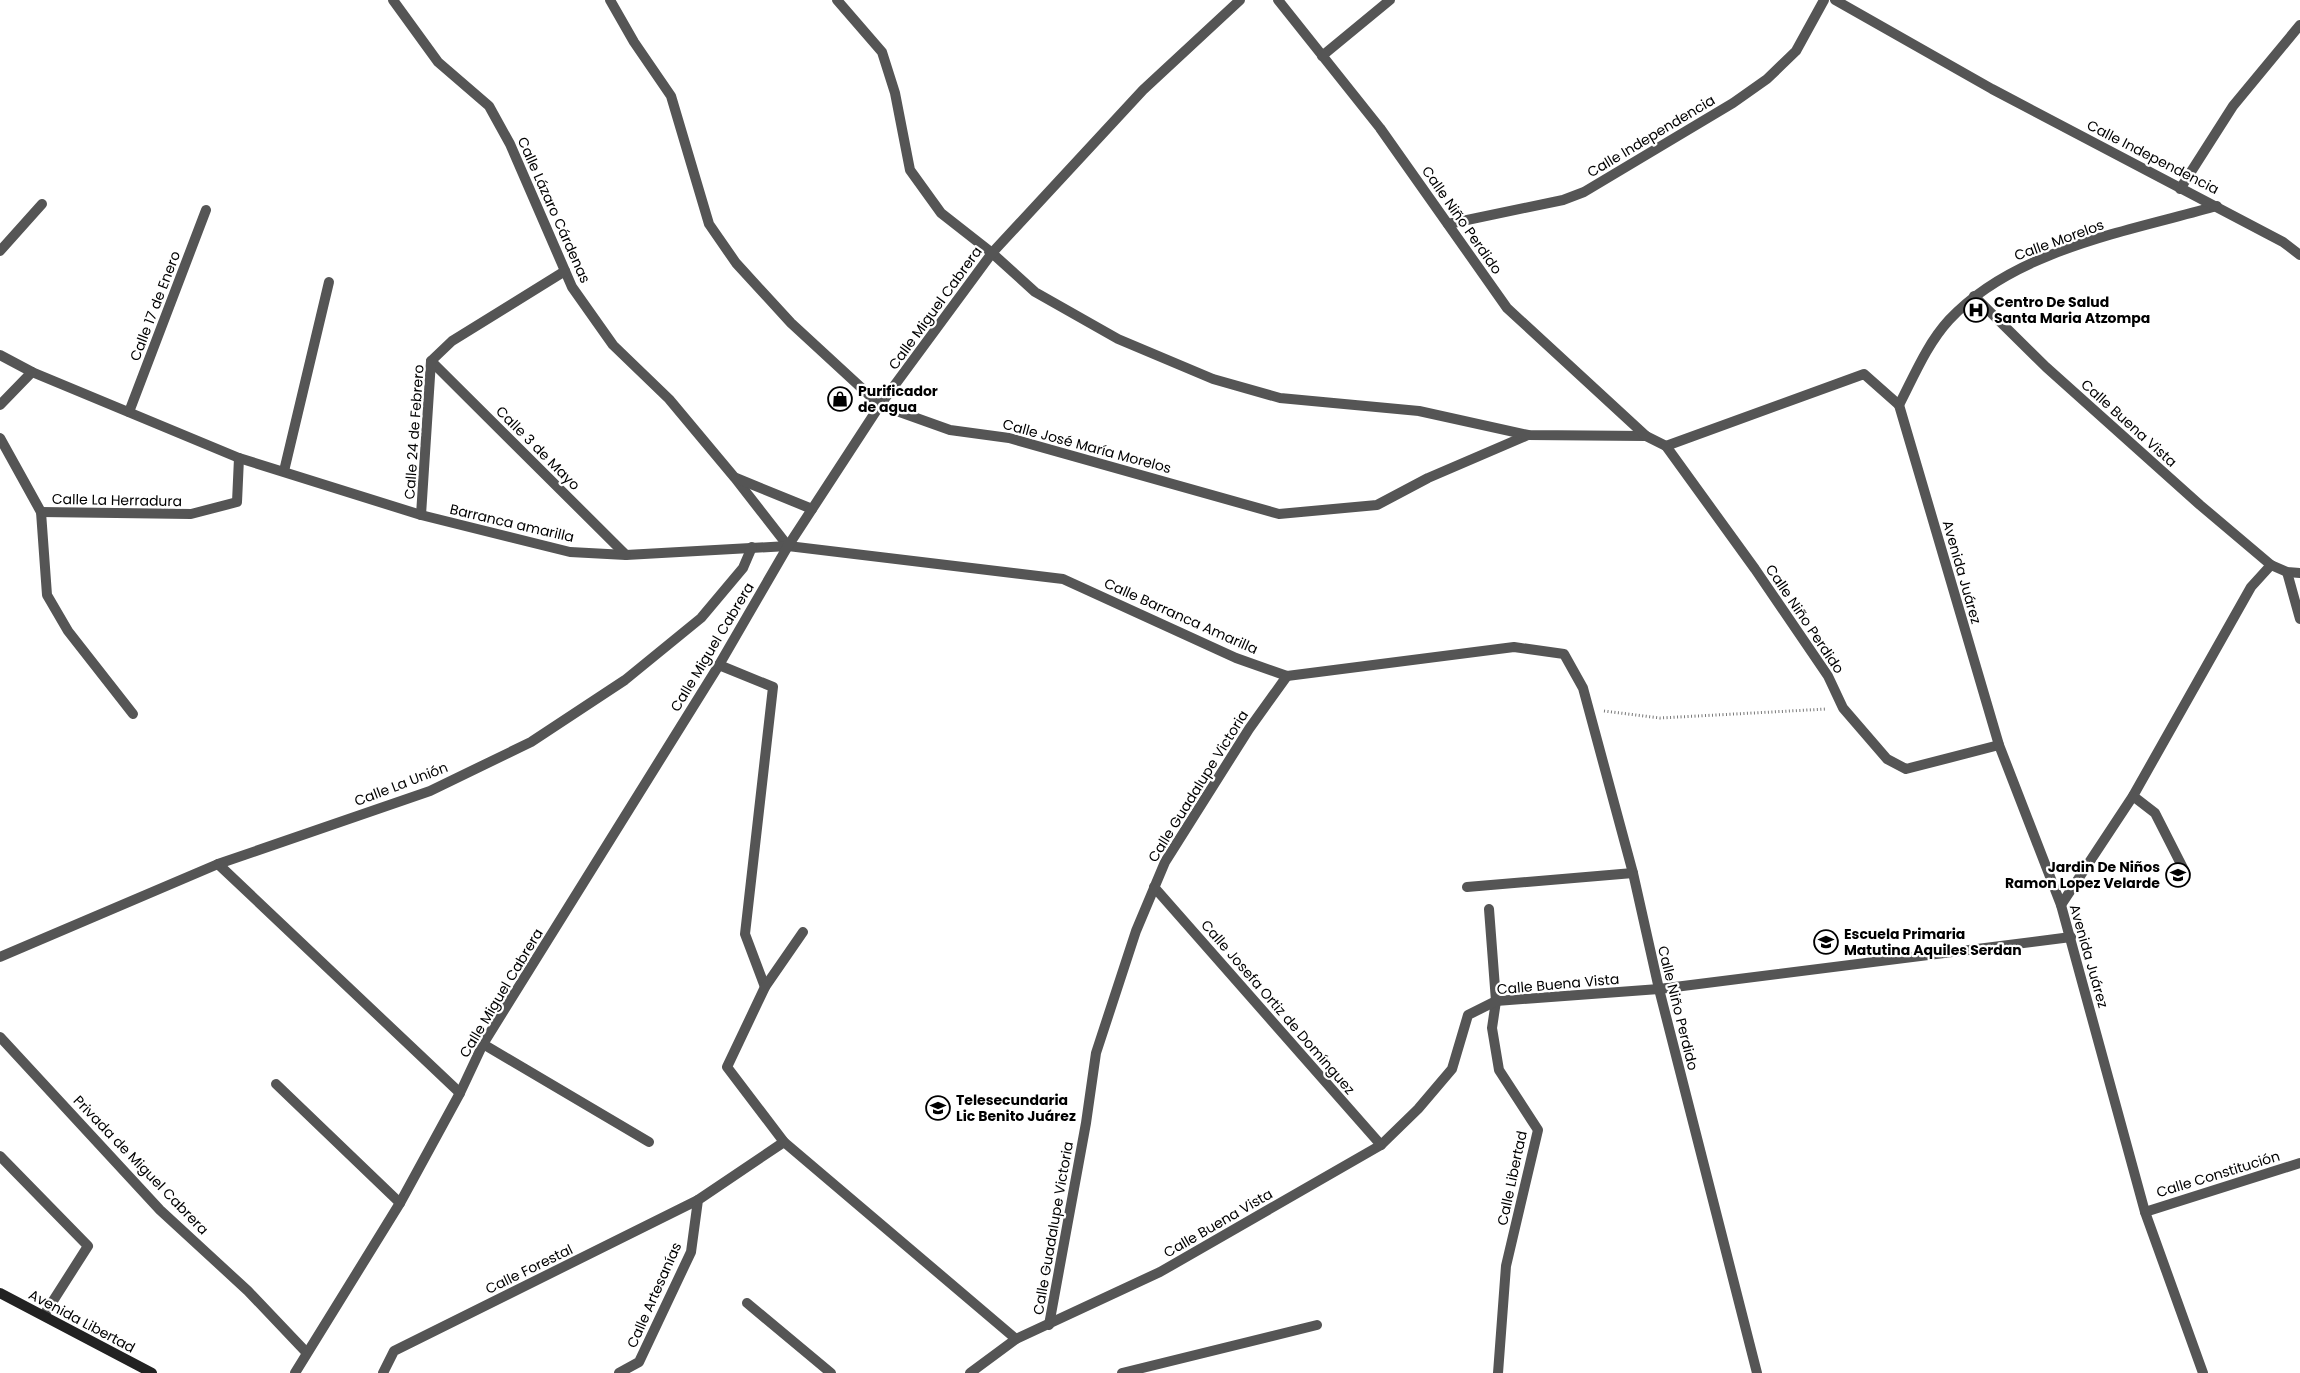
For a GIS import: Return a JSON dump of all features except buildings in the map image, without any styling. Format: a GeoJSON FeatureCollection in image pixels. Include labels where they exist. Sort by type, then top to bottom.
{"type":"FeatureCollection","features":[{"type":"Feature","properties":{"kind":"main road","name":"Avenida Libertad"},"geometry":{"type":"LineString","coordinates":[[0,1293],[152,1373]]}},
{"type":"Feature","properties":{"kind":"street","name":"Calle Lázaro Cárdenas"},"geometry":{"type":"LineString","coordinates":[[393,0],[438,62],[489,106],[510,144],[572,287],[613,345],[669,399],[735,478],[788,546]]}},
{"type":"Feature","properties":{"kind":"street","name":"Calle José María Morelos"},"geometry":{"type":"LineString","coordinates":[[610,0],[634,42],[671,96],[709,224],[736,263],[791,323],[880,406],[950,430],[1008,438],[1279,514],[1377,506],[1428,478],[1528,435]]}},
{"type":"Feature","properties":{"kind":"street"},"geometry":{"type":"LineString","coordinates":[[837,0],[882,52],[894,93],[910,170],[941,213],[1044,297],[1118,339],[1213,379],[1280,398],[1419,412],[1528,435],[1646,436],[1666,446],[1864,374],[1899,405]]}},
{"type":"Feature","properties":{"kind":"street","name":"Calle Miguel Cabrera"},"geometry":{"type":"LineString","coordinates":[[295,1373],[306,1352],[341,1301],[400,1203],[460,1093],[483,1044],[719,665],[788,546],[880,406],[992,253],[1143,90],[1240,0]]}},
{"type":"Feature","properties":{"kind":"street","name":"Calle Niño Perdido"},"geometry":{"type":"LineString","coordinates":[[1278,0],[1380,128],[1507,308],[1646,436]]}},
{"type":"Feature","properties":{"kind":"street"},"geometry":{"type":"LineString","coordinates":[[1322,56],[1390,0]]}},
{"type":"Feature","properties":{"kind":"street","name":"Calle Independencia"},"geometry":{"type":"LineString","coordinates":[[1448,224],[1563,200],[1584,192],[1733,103],[1767,79],[1796,51],[1824,0]]}},
{"type":"Feature","properties":{"kind":"street","name":"Calle Independencia"},"geometry":{"type":"LineString","coordinates":[[1835,0],[1992,89],[2283,242],[2300,255]]}},
{"type":"Feature","properties":{"kind":"street"},"geometry":{"type":"LineString","coordinates":[[2180,188],[2233,106],[2300,25]]}},
{"type":"Feature","properties":{"kind":"street"},"geometry":{"type":"LineString","coordinates":[[0,250],[42,204]]}},
{"type":"Feature","properties":{"kind":"street","name":"Calle Morelos"},"geometry":{"type":"LineString","coordinates":[[1899,405],[1930,345],[1948,321],[1974,296],[2021,267],[2072,247],[2217,206]]}},
{"type":"Feature","properties":{"kind":"street","name":"Calle 17 de Enero"},"geometry":{"type":"LineString","coordinates":[[129,412],[206,210]]}},
{"type":"Feature","properties":{"kind":"street","name":"Calle 24 de Febrero"},"geometry":{"type":"LineString","coordinates":[[421,515],[431,361],[452,341],[565,271]]}},
{"type":"Feature","properties":{"kind":"street"},"geometry":{"type":"LineString","coordinates":[[284,471],[329,282]]}},
{"type":"Feature","properties":{"kind":"street","name":"Calle Buena Vista"},"geometry":{"type":"LineString","coordinates":[[1974,296],[2054,374],[2200,505],[2271,565],[2287,572],[2300,572]]}},
{"type":"Feature","properties":{"kind":"street"},"geometry":{"type":"LineString","coordinates":[[0,355],[32,372],[239,458]]}},
{"type":"Feature","properties":{"kind":"street","name":"Calle 3 de Mayo"},"geometry":{"type":"LineString","coordinates":[[431,361],[626,555]]}},
{"type":"Feature","properties":{"kind":"street"},"geometry":{"type":"LineString","coordinates":[[0,404],[32,372]]}},
{"type":"Feature","properties":{"kind":"street","name":"Avenida Juárez"},"geometry":{"type":"LineString","coordinates":[[1899,405],[1999,745],[2062,906],[2145,1212],[2203,1373]]}},
{"type":"Feature","properties":{"kind":"street"},"geometry":{"type":"LineString","coordinates":[[0,438],[41,512],[48,595],[68,631],[133,714]]}},
{"type":"Feature","properties":{"kind":"street","name":"Calle Niño Perdido"},"geometry":{"type":"LineString","coordinates":[[1666,446],[1755,569],[1828,676],[1843,708],[1887,759],[1906,768],[1999,745]]}},
{"type":"Feature","properties":{"kind":"street","name":"Barranca amarilla"},"geometry":{"type":"LineString","coordinates":[[239,458],[421,515],[570,552],[626,555],[788,546]]}},
{"type":"Feature","properties":{"kind":"street","name":"Calle La Herradura"},"geometry":{"type":"LineString","coordinates":[[41,512],[191,514],[237,502],[239,458]]}},
{"type":"Feature","properties":{"kind":"street"},"geometry":{"type":"LineString","coordinates":[[735,478],[812,509]]}},
{"type":"Feature","properties":{"kind":"street","name":"Calle Barranca Amarilla"},"geometry":{"type":"LineString","coordinates":[[788,546],[1063,578],[1236,658],[1287,676],[1514,647],[1564,654]]}},
{"type":"Feature","properties":{"kind":"street","name":"Calle La Unión"},"geometry":{"type":"LineString","coordinates":[[0,957],[218,864],[430,791],[531,742],[625,680],[701,618],[743,568],[752,547]]}},
{"type":"Feature","properties":{"kind":"street"},"geometry":{"type":"LineString","coordinates":[[2062,906],[2133,796],[2251,587],[2271,565]]}},
{"type":"Feature","properties":{"kind":"street"},"geometry":{"type":"LineString","coordinates":[[2287,572],[2300,619]]}},
{"type":"Feature","properties":{"kind":"street","name":"Calle Niño Perdido"},"geometry":{"type":"LineString","coordinates":[[1564,654],[1583,688],[1587,709],[1633,873],[1659,989],[1757,1373]]}},
{"type":"Feature","properties":{"kind":"street"},"geometry":{"type":"LineString","coordinates":[[719,665],[774,687],[745,934],[765,987]]}},
{"type":"Feature","properties":{"kind":"street","name":"Calle Guadalupe Victoria"},"geometry":{"type":"LineString","coordinates":[[1049,1325],[1086,1123],[1096,1053],[1136,931],[1165,862],[1249,729],[1287,676]]}},
{"type":"Feature","properties":{"kind":"street"},"geometry":{"type":"LineString","coordinates":[[2133,796],[2155,813],[2184,870]]}},
{"type":"Feature","properties":{"kind":"street"},"geometry":{"type":"LineString","coordinates":[[218,864],[460,1093]]}},
{"type":"Feature","properties":{"kind":"street"},"geometry":{"type":"LineString","coordinates":[[1467,887],[1633,873]]}},
{"type":"Feature","properties":{"kind":"street","name":"Calle Josefa Ortiz de Domínguez"},"geometry":{"type":"LineString","coordinates":[[1154,886],[1382,1145]]}},
{"type":"Feature","properties":{"kind":"street","name":"Calle Libertad"},"geometry":{"type":"LineString","coordinates":[[1489,909],[1496,1001],[1492,1028],[1498,1070],[1538,1130],[1506,1266],[1498,1373]]}},
{"type":"Feature","properties":{"kind":"street"},"geometry":{"type":"LineString","coordinates":[[803,932],[765,987],[727,1067],[784,1142],[1016,1339]]}},
{"type":"Feature","properties":{"kind":"street","name":"Calle Buena Vista"},"geometry":{"type":"LineString","coordinates":[[970,1373],[1016,1339],[1160,1272],[1382,1145],[1418,1109],[1452,1069],[1468,1015],[1496,1001],[1659,989],[2071,937]]}},
{"type":"Feature","properties":{"kind":"street","name":"Privada de Miguel Cabrera"},"geometry":{"type":"LineString","coordinates":[[0,1036],[160,1210],[248,1291],[306,1352]]}},
{"type":"Feature","properties":{"kind":"street"},"geometry":{"type":"LineString","coordinates":[[483,1044],[648,1142]]}},
{"type":"Feature","properties":{"kind":"street"},"geometry":{"type":"LineString","coordinates":[[276,1084],[400,1203]]}},
{"type":"Feature","properties":{"kind":"street"},"geometry":{"type":"LineString","coordinates":[[698,1200],[784,1142]]}},
{"type":"Feature","properties":{"kind":"street"},"geometry":{"type":"LineString","coordinates":[[0,1156],[88,1246],[44,1315]]}},
{"type":"Feature","properties":{"kind":"street","name":"Calle Constitución"},"geometry":{"type":"LineString","coordinates":[[2145,1212],[2300,1163]]}},
{"type":"Feature","properties":{"kind":"street","name":"Calle Forestal"},"geometry":{"type":"LineString","coordinates":[[383,1373],[394,1351],[698,1200]]}},
{"type":"Feature","properties":{"kind":"street","name":"Calle Artesanías"},"geometry":{"type":"LineString","coordinates":[[619,1373],[640,1362],[691,1252],[698,1200]]}},
{"type":"Feature","properties":{"kind":"street"},"geometry":{"type":"LineString","coordinates":[[748,1303],[831,1373]]}},
{"type":"Feature","properties":{"kind":"street"},"geometry":{"type":"LineString","coordinates":[[1122,1373],[1317,1325]]}},
{"type":"Feature","properties":{"kind":"path"},"geometry":{"type":"LineString","coordinates":[[1587,709],[1660,718],[1843,708]]}},
{"type":"Feature","properties":{"kind":"place","name":"Centro De Salud Santa Maria Atzompa"},"geometry":{"type":"Point","coordinates":[1976,310]}},
{"type":"Feature","properties":{"kind":"place","name":"Purificador de agua"},"geometry":{"type":"Point","coordinates":[840,399]}},
{"type":"Feature","properties":{"kind":"place","name":"Jardin De Niños Ramon Lopez Velarde"},"geometry":{"type":"Point","coordinates":[2178,875]}},
{"type":"Feature","properties":{"kind":"place","name":"Escuela Primaria Matutina Aquiles Serdan"},"geometry":{"type":"Point","coordinates":[1826,942]}},
{"type":"Feature","properties":{"kind":"place","name":"Telesecundaria Lic Benito Juárez"},"geometry":{"type":"Point","coordinates":[938,1108]}}]}
